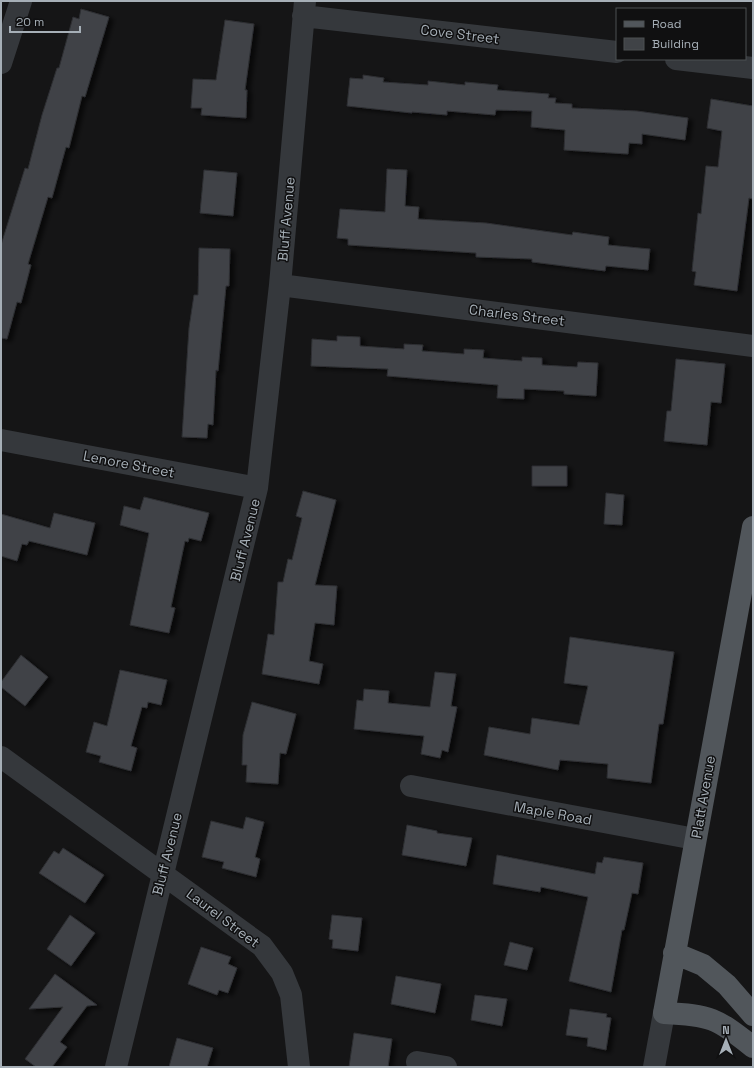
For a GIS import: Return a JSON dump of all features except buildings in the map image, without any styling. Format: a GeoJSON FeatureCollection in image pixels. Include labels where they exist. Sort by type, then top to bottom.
{"type":"FeatureCollection","features":[{"type":"Feature","properties":{"kind":"main road","name":"Platt Avenue"},"geometry":{"type":"LineString","coordinates":[[664,1013],[753,527]]}},
{"type":"Feature","properties":{"kind":"main road"},"geometry":{"type":"LineString","coordinates":[[674,953],[703,965],[726,985],[753,1016]]}},
{"type":"Feature","properties":{"kind":"main road"},"geometry":{"type":"LineString","coordinates":[[664,1013],[694,1014],[708,1017],[722,1023],[753,1047]]}},
{"type":"Feature","properties":{"kind":"street"},"geometry":{"type":"LineString","coordinates":[[1,63],[21,1]]}},
{"type":"Feature","properties":{"kind":"street","name":"Cove Street"},"geometry":{"type":"LineString","coordinates":[[304,9],[616,52]]}},
{"type":"Feature","properties":{"kind":"street","name":"Bluff Avenue"},"geometry":{"type":"LineString","coordinates":[[116,1067],[257,488],[280,284],[304,9]]}},
{"type":"Feature","properties":{"kind":"street"},"geometry":{"type":"LineString","coordinates":[[685,60],[753,68]]}},
{"type":"Feature","properties":{"kind":"street","name":"Charles Street"},"geometry":{"type":"LineString","coordinates":[[280,284],[753,346]]}},
{"type":"Feature","properties":{"kind":"street","name":"Lenore Street"},"geometry":{"type":"LineString","coordinates":[[1,440],[257,488]]}},
{"type":"Feature","properties":{"kind":"street","name":"Laurel Street"},"geometry":{"type":"LineString","coordinates":[[1,757],[164,873],[262,946],[282,973],[291,995],[299,1067]]}},
{"type":"Feature","properties":{"kind":"street","name":"Maple Road"},"geometry":{"type":"LineString","coordinates":[[411,786],[695,839]]}},
{"type":"Feature","properties":{"kind":"street","name":"Platt Avenue"},"geometry":{"type":"LineString","coordinates":[[654,1067],[664,1013]]}},
{"type":"Feature","properties":{"kind":"street"},"geometry":{"type":"LineString","coordinates":[[417,1062],[446,1067]]}}]}
